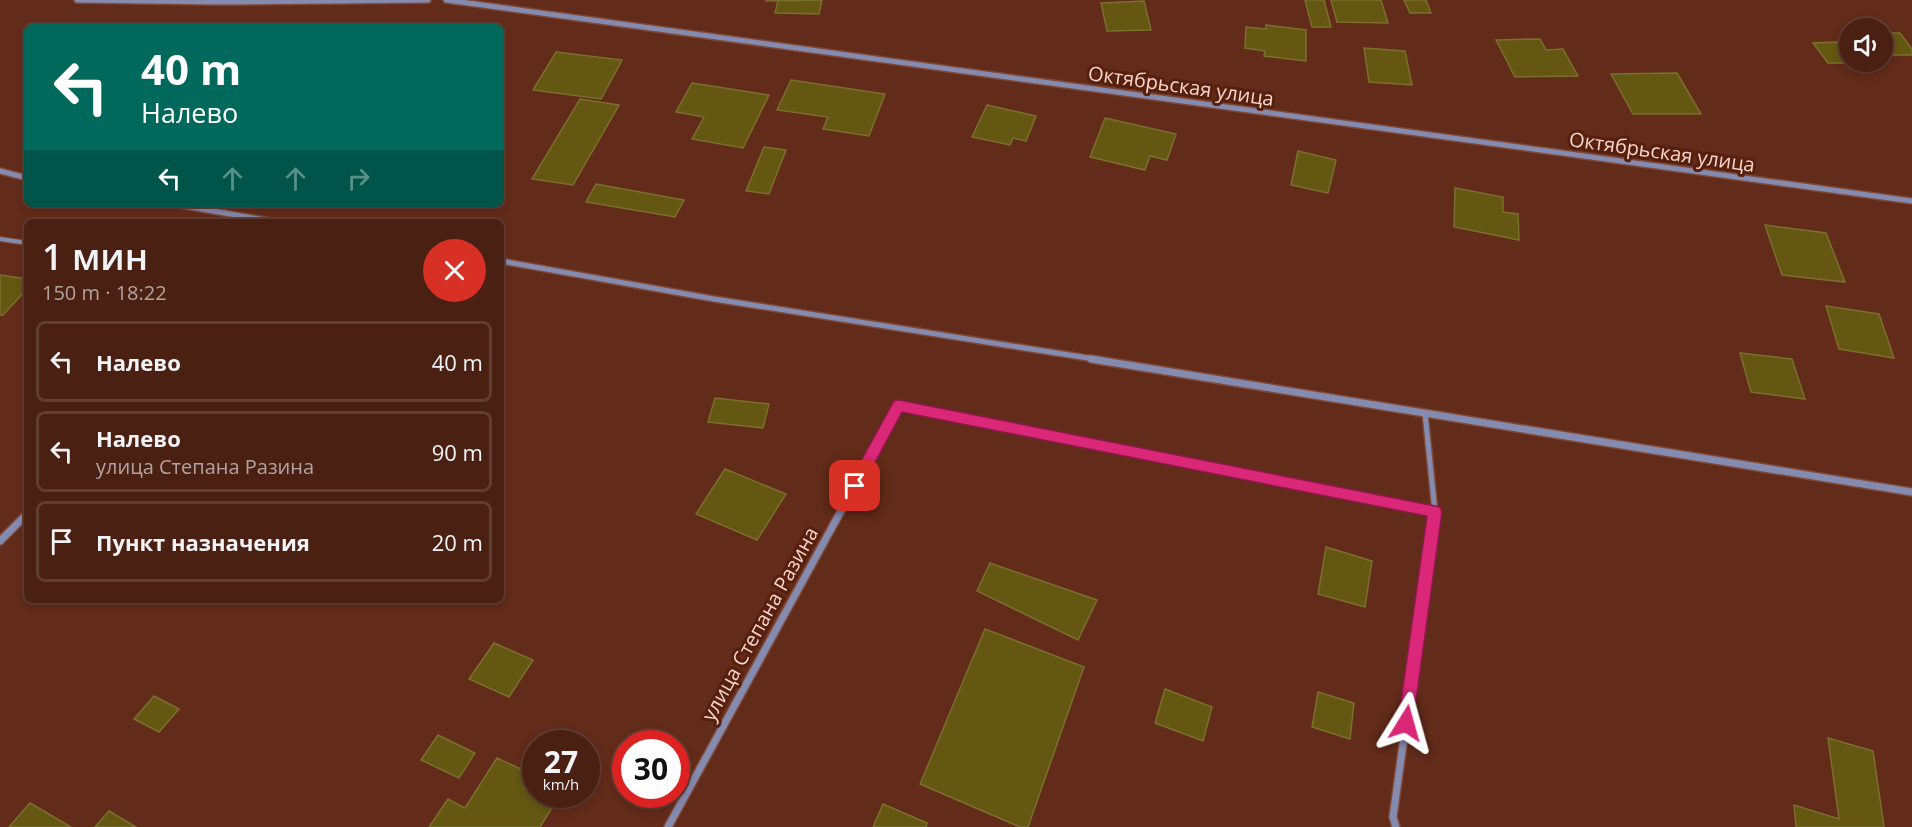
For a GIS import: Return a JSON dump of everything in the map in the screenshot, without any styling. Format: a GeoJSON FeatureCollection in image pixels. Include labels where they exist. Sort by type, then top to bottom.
{"type":"FeatureCollection","features":[{"type":"Feature","properties":{"kind":"street"},"geometry":{"type":"LineString","coordinates":[[77,0],[218,2],[428,0]]}},
{"type":"Feature","properties":{"kind":"street","name":"Октябрьская улица"},"geometry":{"type":"LineString","coordinates":[[446,0],[1912,201]]}},
{"type":"Feature","properties":{"kind":"street"},"geometry":{"type":"LineString","coordinates":[[0,171],[24,177]]}},
{"type":"Feature","properties":{"kind":"street"},"geometry":{"type":"LineString","coordinates":[[190,207],[259,219]]}},
{"type":"Feature","properties":{"kind":"street"},"geometry":{"type":"LineString","coordinates":[[504,262],[725,301],[1912,492]]}},
{"type":"Feature","properties":{"kind":"street","name":"улица Степана Разина"},"geometry":{"type":"LineString","coordinates":[[668,827],[899,405]]}},
{"type":"Feature","properties":{"kind":"street"},"geometry":{"type":"LineString","coordinates":[[1396,827],[1393,817],[1435,512]]}},
{"type":"Feature","properties":{"kind":"street"},"geometry":{"type":"LineString","coordinates":[[0,541],[24,517]]}},
{"type":"Feature","properties":{"kind":"lane"},"geometry":{"type":"LineString","coordinates":[[0,239],[24,243]]}},
{"type":"Feature","properties":{"kind":"lane"},"geometry":{"type":"LineString","coordinates":[[899,405],[1435,512],[1425,412]]}},
{"type":"Feature","properties":{"kind":"building"},"geometry":{"type":"Polygon","coordinates":[[[822,0],[819,14],[775,13],[778,1],[765,1],[822,0]]]}},
{"type":"Feature","properties":{"kind":"building"},"geometry":{"type":"Polygon","coordinates":[[[1305,0],[1324,0],[1331,27],[1312,27],[1305,0]]]}},
{"type":"Feature","properties":{"kind":"building"},"geometry":{"type":"Polygon","coordinates":[[[1331,0],[1381,0],[1388,23],[1337,22],[1331,0]]]}},
{"type":"Feature","properties":{"kind":"building"},"geometry":{"type":"Polygon","coordinates":[[[1404,0],[1426,0],[1431,13],[1410,13],[1404,0]]]}},
{"type":"Feature","properties":{"kind":"building"},"geometry":{"type":"Polygon","coordinates":[[[1144,1],[1151,30],[1107,31],[1101,3],[1144,1]]]}},
{"type":"Feature","properties":{"kind":"building"},"geometry":{"type":"Polygon","coordinates":[[[1266,25],[1306,30],[1306,61],[1264,56],[1265,51],[1245,48],[1246,27],[1266,29],[1266,25]]]}},
{"type":"Feature","properties":{"kind":"building"},"geometry":{"type":"Polygon","coordinates":[[[1893,33],[1900,33],[1912,49],[1912,55],[1893,55],[1893,33]]]}},
{"type":"Feature","properties":{"kind":"building"},"geometry":{"type":"Polygon","coordinates":[[[1540,39],[1546,50],[1563,49],[1578,76],[1515,77],[1496,40],[1540,39]]]}},
{"type":"Feature","properties":{"kind":"building"},"geometry":{"type":"Polygon","coordinates":[[[1837,42],[1839,63],[1828,63],[1813,43],[1837,42]]]}},
{"type":"Feature","properties":{"kind":"building"},"geometry":{"type":"Polygon","coordinates":[[[1364,48],[1405,51],[1412,85],[1369,82],[1364,48]]]}},
{"type":"Feature","properties":{"kind":"building"},"geometry":{"type":"Polygon","coordinates":[[[556,52],[622,60],[601,99],[533,90],[556,52]]]}},
{"type":"Feature","properties":{"kind":"building"},"geometry":{"type":"Polygon","coordinates":[[[1677,73],[1701,114],[1633,114],[1611,74],[1677,73]]]}},
{"type":"Feature","properties":{"kind":"building"},"geometry":{"type":"Polygon","coordinates":[[[791,80],[885,94],[869,136],[823,129],[828,117],[777,110],[791,80]]]}},
{"type":"Feature","properties":{"kind":"building"},"geometry":{"type":"Polygon","coordinates":[[[692,83],[769,95],[743,148],[692,139],[704,117],[676,112],[692,83]]]}},
{"type":"Feature","properties":{"kind":"building"},"geometry":{"type":"Polygon","coordinates":[[[580,99],[619,105],[573,185],[532,179],[580,99]]]}},
{"type":"Feature","properties":{"kind":"building"},"geometry":{"type":"Polygon","coordinates":[[[987,105],[1036,116],[1026,141],[1013,138],[1010,145],[972,137],[987,105]]]}},
{"type":"Feature","properties":{"kind":"building"},"geometry":{"type":"Polygon","coordinates":[[[1105,118],[1176,134],[1167,160],[1150,156],[1145,170],[1090,157],[1105,118]]]}},
{"type":"Feature","properties":{"kind":"building"},"geometry":{"type":"Polygon","coordinates":[[[764,147],[786,150],[769,194],[746,191],[764,147]]]}},
{"type":"Feature","properties":{"kind":"building"},"geometry":{"type":"Polygon","coordinates":[[[1298,151],[1336,160],[1328,193],[1291,185],[1298,151]]]}},
{"type":"Feature","properties":{"kind":"building"},"geometry":{"type":"Polygon","coordinates":[[[596,184],[684,200],[675,217],[586,202],[596,184]]]}},
{"type":"Feature","properties":{"kind":"building"},"geometry":{"type":"Polygon","coordinates":[[[1455,188],[1503,197],[1503,212],[1518,214],[1519,240],[1454,227],[1455,188]]]}},
{"type":"Feature","properties":{"kind":"building"},"geometry":{"type":"Polygon","coordinates":[[[1765,225],[1826,233],[1845,282],[1782,275],[1765,225]]]}},
{"type":"Feature","properties":{"kind":"building"},"geometry":{"type":"Polygon","coordinates":[[[0,275],[24,279],[24,292],[3,315],[0,315],[0,275]]]}},
{"type":"Feature","properties":{"kind":"building"},"geometry":{"type":"Polygon","coordinates":[[[1826,306],[1879,314],[1894,358],[1839,349],[1826,306]]]}},
{"type":"Feature","properties":{"kind":"building"},"geometry":{"type":"Polygon","coordinates":[[[1740,353],[1792,359],[1805,399],[1751,392],[1740,353]]]}},
{"type":"Feature","properties":{"kind":"building"},"geometry":{"type":"Polygon","coordinates":[[[715,398],[769,404],[763,428],[708,422],[715,398]]]}},
{"type":"Feature","properties":{"kind":"building"},"geometry":{"type":"Polygon","coordinates":[[[725,469],[786,494],[757,540],[696,514],[725,469]]]}},
{"type":"Feature","properties":{"kind":"building"},"geometry":{"type":"Polygon","coordinates":[[[1326,547],[1372,561],[1365,607],[1318,594],[1326,547]]]}},
{"type":"Feature","properties":{"kind":"building"},"geometry":{"type":"Polygon","coordinates":[[[990,563],[1097,600],[1078,640],[977,591],[990,563]]]}},
{"type":"Feature","properties":{"kind":"building"},"geometry":{"type":"Polygon","coordinates":[[[985,629],[1084,667],[1028,827],[1020,827],[920,784],[985,629]]]}},
{"type":"Feature","properties":{"kind":"building"},"geometry":{"type":"Polygon","coordinates":[[[494,643],[533,660],[509,697],[469,679],[494,643]]]}},
{"type":"Feature","properties":{"kind":"building"},"geometry":{"type":"Polygon","coordinates":[[[1165,689],[1212,707],[1203,741],[1155,723],[1165,689]]]}},
{"type":"Feature","properties":{"kind":"building"},"geometry":{"type":"Polygon","coordinates":[[[1318,692],[1354,703],[1350,739],[1312,727],[1318,692]]]}},
{"type":"Feature","properties":{"kind":"building"},"geometry":{"type":"Polygon","coordinates":[[[154,696],[179,709],[159,732],[134,719],[154,696]]]}},
{"type":"Feature","properties":{"kind":"building"},"geometry":{"type":"Polygon","coordinates":[[[438,735],[475,753],[459,778],[421,760],[438,735]]]}},
{"type":"Feature","properties":{"kind":"building"},"geometry":{"type":"Polygon","coordinates":[[[1828,738],[1873,751],[1884,827],[1796,827],[1794,805],[1839,819],[1828,738]]]}},
{"type":"Feature","properties":{"kind":"building"},"geometry":{"type":"Polygon","coordinates":[[[497,758],[522,770],[522,808],[552,808],[540,827],[429,827],[448,799],[465,808],[497,758]]]}},
{"type":"Feature","properties":{"kind":"building"},"geometry":{"type":"Polygon","coordinates":[[[30,803],[71,827],[9,827],[30,803]]]}},
{"type":"Feature","properties":{"kind":"building"},"geometry":{"type":"Polygon","coordinates":[[[883,804],[927,823],[926,827],[873,827],[883,804]]]}},
{"type":"Feature","properties":{"kind":"building"},"geometry":{"type":"Polygon","coordinates":[[[109,811],[136,827],[95,827],[109,811]]]}},
{"type":"Feature","properties":{"kind":"route"},"geometry":{"type":"LineString","coordinates":[[855,486],[899,405],[1435,512],[1406,723]]}}]}
